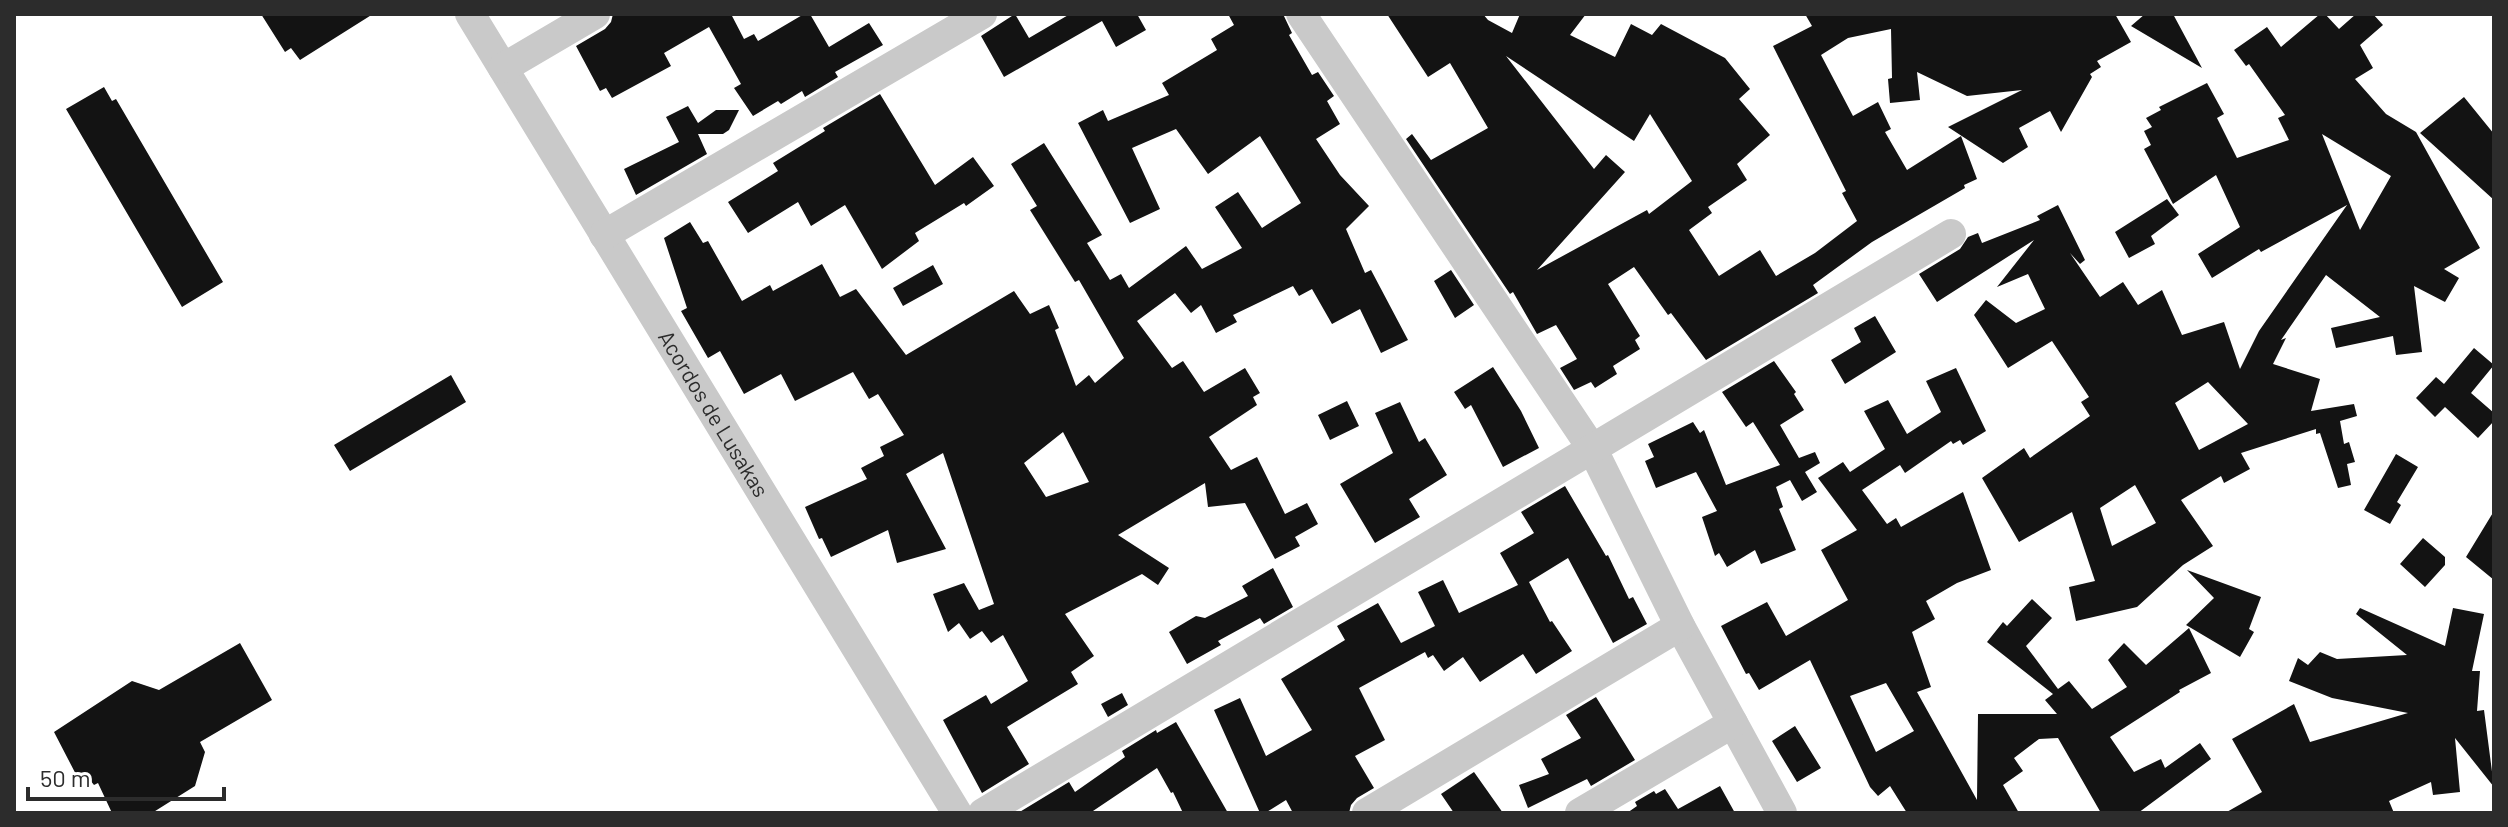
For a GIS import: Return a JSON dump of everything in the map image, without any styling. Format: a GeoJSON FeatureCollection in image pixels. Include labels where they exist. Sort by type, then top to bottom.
{"type":"FeatureCollection","features":[{"type":"Feature","properties":{"kind":"street","name":"Acordos de Lusakas"},"geometry":{"type":"LineString","coordinates":[[470,14],[957,813]]}},
{"type":"Feature","properties":{"kind":"street"},"geometry":{"type":"LineString","coordinates":[[503,68],[595,14]]}},
{"type":"Feature","properties":{"kind":"street"},"geometry":{"type":"LineString","coordinates":[[604,235],[982,14]]}},
{"type":"Feature","properties":{"kind":"street"},"geometry":{"type":"LineString","coordinates":[[1301,14],[1593,450],[1680,626],[1782,813]]}},
{"type":"Feature","properties":{"kind":"street"},"geometry":{"type":"LineString","coordinates":[[983,813],[1951,234]]}},
{"type":"Feature","properties":{"kind":"street"},"geometry":{"type":"LineString","coordinates":[[1367,813],[1680,626]]}},
{"type":"Feature","properties":{"kind":"street"},"geometry":{"type":"LineString","coordinates":[[1580,813],[1733,723]]}},
{"type":"Feature","properties":{"kind":"building"},"geometry":{"type":"Polygon","coordinates":[[[261,14],[373,14],[300,60],[291,48],[285,52],[261,14]]]}},
{"type":"Feature","properties":{"kind":"building"},"geometry":{"type":"Polygon","coordinates":[[[613,14],[731,14],[744,39],[754,34],[758,41],[804,14],[810,14],[829,47],[869,23],[883,45],[835,72],[838,77],[805,97],[802,91],[753,116],[734,88],[741,84],[709,27],[664,53],[671,66],[612,98],[606,88],[600,91],[576,46],[605,29],[613,14]]]}},
{"type":"Feature","properties":{"kind":"building"},"geometry":{"type":"Polygon","coordinates":[[[1015,14],[1029,38],[1070,14],[1137,14],[1146,30],[1116,47],[1102,21],[1004,77],[981,36],[1015,14]]]}},
{"type":"Feature","properties":{"kind":"building"},"geometry":{"type":"Polygon","coordinates":[[[1228,14],[1283,14],[1292,33],[1289,35],[1312,75],[1318,72],[1334,96],[1327,101],[1340,124],[1316,139],[1340,175],[1369,206],[1346,229],[1365,273],[1371,270],[1408,340],[1381,353],[1360,309],[1332,324],[1312,289],[1299,296],[1293,286],[1233,315],[1237,322],[1216,333],[1201,305],[1191,313],[1175,293],[1137,321],[1172,368],[1183,361],[1204,392],[1245,368],[1260,393],[1253,397],[1257,405],[1209,437],[1231,470],[1257,457],[1285,514],[1307,503],[1318,524],[1295,537],[1300,546],[1275,559],[1245,503],[1208,507],[1205,483],[1118,535],[1169,568],[1158,585],[1142,574],[1065,614],[1094,656],[1071,672],[1078,684],[1007,727],[1029,764],[982,793],[943,720],[986,695],[991,704],[1028,681],[1003,635],[991,643],[982,631],[970,639],[959,623],[948,632],[933,594],[964,583],[979,610],[994,604],[943,453],[906,474],[946,549],[897,563],[888,530],[831,557],[805,507],[867,479],[861,468],[884,456],[880,447],[904,435],[878,394],[869,399],[853,372],[795,401],[781,374],[744,394],[720,351],[708,358],[681,311],[687,308],[664,238],[690,222],[703,243],[708,241],[742,301],[770,285],[773,291],[822,264],[840,297],[856,289],[906,355],[1014,291],[1030,314],[1049,305],[1076,386],[1089,375],[1095,383],[1124,358],[1079,280],[1075,282],[1030,210],[1037,206],[1011,164],[1044,143],[1102,235],[1087,243],[1110,280],[1121,274],[1129,288],[1186,246],[1202,269],[1242,248],[1215,207],[1238,192],[1262,228],[1301,203],[1260,136],[1208,174],[1176,129],[1132,148],[1160,209],[1130,223],[1078,123],[1103,110],[1108,121],[1169,95],[1162,83],[1217,50],[1211,39],[1234,25],[1228,14]],[[1063,432],[1024,463],[1046,497],[1089,482],[1063,432]]]}},
{"type":"Feature","properties":{"kind":"building"},"geometry":{"type":"Polygon","coordinates":[[[1387,14],[1483,14],[1512,33],[1520,14],[1586,14],[1570,35],[1615,57],[1631,24],[1652,35],[1661,24],[1725,58],[1750,89],[1739,99],[1770,135],[1737,164],[1747,180],[1708,207],[1712,213],[1689,230],[1719,276],[1760,250],[1776,276],[1815,253],[1857,221],[1842,193],[1846,191],[1773,46],[1812,26],[1805,14],[2115,14],[2131,42],[2097,61],[2101,67],[2090,74],[2092,77],[2061,132],[2050,111],[2019,128],[2028,147],[2003,163],[1948,127],[2022,90],[1967,96],[1917,72],[1920,100],[1890,103],[1891,29],[1848,38],[1821,55],[1853,116],[1878,102],[1891,129],[1885,132],[1907,170],[1961,136],[1977,179],[1872,242],[1813,285],[1818,293],[1706,360],[1671,313],[1668,315],[1634,267],[1608,284],[1640,336],[1635,340],[1640,349],[1613,366],[1617,374],[1595,388],[1591,382],[1574,390],[1560,368],[1577,359],[1556,325],[1537,334],[1513,292],[1510,294],[1406,139],[1412,134],[1431,160],[1488,128],[1450,63],[1428,77],[1387,14]],[[1506,56],[1594,169],[1606,155],[1625,172],[1537,270],[1647,210],[1649,214],[1692,181],[1650,114],[1634,141],[1506,56]]]}},
{"type":"Feature","properties":{"kind":"building"},"geometry":{"type":"Polygon","coordinates":[[[2145,14],[2173,14],[2202,68],[2131,26],[2145,14]]]}},
{"type":"Feature","properties":{"kind":"building"},"geometry":{"type":"Polygon","coordinates":[[[2320,14],[2325,14],[2339,29],[2356,14],[2373,14],[2383,25],[2360,45],[2373,68],[2355,79],[2386,114],[2416,132],[2480,248],[2444,269],[2459,278],[2445,302],[2414,286],[2422,352],[2396,355],[2393,336],[2336,348],[2331,328],[2380,317],[2326,275],[2281,340],[2286,338],[2273,364],[2320,379],[2311,411],[2354,404],[2357,416],[2340,421],[2344,444],[2349,442],[2355,462],[2347,464],[2351,485],[2338,488],[2316,429],[2241,453],[2250,469],[2224,483],[2221,476],[2181,500],[2213,546],[2183,565],[2137,607],[2076,621],[2069,587],[2095,581],[2072,512],[2019,542],[1982,478],[2024,448],[2030,458],[2090,416],[2081,402],[2089,397],[2052,341],[2008,368],[1974,315],[1986,300],[2016,323],[2045,309],[2028,274],[1997,287],[2034,240],[1937,302],[1919,274],[1960,249],[1968,237],[1978,233],[1982,243],[2040,220],[2037,216],[2058,205],[2085,260],[2080,264],[2070,253],[2100,297],[2123,282],[2138,305],[2162,290],[2182,335],[2224,322],[2240,369],[2259,331],[2347,205],[2261,252],[2259,249],[2212,278],[2198,254],[2240,227],[2216,175],[2173,204],[2144,149],[2151,145],[2144,131],[2152,127],[2146,118],[2161,110],[2159,107],[2207,83],[2224,114],[2217,118],[2237,158],[2289,140],[2278,118],[2285,115],[2249,64],[2246,66],[2234,50],[2267,27],[2281,47],[2320,14]],[[2322,134],[2349,202],[2360,230],[2391,176],[2322,134]],[[2208,382],[2175,403],[2199,450],[2248,424],[2208,382]],[[2135,485],[2100,508],[2112,546],[2156,523],[2135,485]]]}},
{"type":"Feature","properties":{"kind":"building"},"geometry":{"type":"Polygon","coordinates":[[[104,87],[112,101],[116,99],[223,282],[182,307],[66,109],[104,87]]]}},
{"type":"Feature","properties":{"kind":"building"},"geometry":{"type":"Polygon","coordinates":[[[880,94],[935,185],[973,157],[994,186],[966,206],[964,203],[915,233],[919,241],[882,269],[845,205],[811,226],[798,202],[748,233],[728,202],[778,171],[773,163],[880,94]]]}},
{"type":"Feature","properties":{"kind":"building"},"geometry":{"type":"Polygon","coordinates":[[[2464,97],[2494,134],[2494,200],[2420,133],[2464,97]]]}},
{"type":"Feature","properties":{"kind":"building"},"geometry":{"type":"Polygon","coordinates":[[[688,106],[698,123],[716,110],[739,110],[729,130],[723,134],[698,134],[707,154],[636,195],[624,169],[679,142],[666,117],[688,106]]]}},
{"type":"Feature","properties":{"kind":"building"},"geometry":{"type":"Polygon","coordinates":[[[2167,199],[2179,215],[2151,236],[2155,244],[2129,258],[2115,232],[2167,199]]]}},
{"type":"Feature","properties":{"kind":"building"},"geometry":{"type":"Polygon","coordinates":[[[933,265],[943,284],[903,306],[893,288],[933,265]]]}},
{"type":"Feature","properties":{"kind":"building"},"geometry":{"type":"Polygon","coordinates":[[[1451,270],[1474,305],[1455,318],[1434,281],[1451,270]]]}},
{"type":"Feature","properties":{"kind":"building"},"geometry":{"type":"Polygon","coordinates":[[[1875,316],[1896,352],[1845,384],[1831,360],[1861,342],[1854,328],[1875,316]]]}},
{"type":"Feature","properties":{"kind":"building"},"geometry":{"type":"Polygon","coordinates":[[[2474,348],[2494,365],[2471,393],[2494,413],[2494,421],[2478,438],[2445,407],[2435,417],[2416,398],[2436,377],[2444,384],[2474,348]]]}},
{"type":"Feature","properties":{"kind":"building"},"geometry":{"type":"Polygon","coordinates":[[[1774,361],[1796,392],[1794,394],[1804,410],[1780,425],[1799,458],[1815,452],[1820,463],[1805,472],[1817,492],[1802,501],[1790,480],[1776,487],[1783,507],[1779,509],[1796,550],[1761,564],[1755,550],[1727,567],[1719,553],[1715,556],[1702,517],[1717,511],[1696,472],[1656,488],[1645,461],[1654,457],[1648,444],[1693,422],[1700,433],[1704,430],[1726,485],[1780,465],[1753,422],[1746,427],[1722,392],[1774,361]]]}},
{"type":"Feature","properties":{"kind":"building"},"geometry":{"type":"Polygon","coordinates":[[[1493,367],[1521,411],[1539,448],[1503,467],[1471,405],[1465,409],[1454,392],[1493,367]]]}},
{"type":"Feature","properties":{"kind":"building"},"geometry":{"type":"Polygon","coordinates":[[[1956,368],[1986,431],[1963,445],[1960,440],[1953,444],[1951,441],[1905,473],[1900,465],[1862,490],[1887,524],[1896,518],[1901,527],[1963,492],[1991,570],[1957,583],[1926,601],[1935,619],[1912,632],[1931,687],[1917,692],[1977,800],[1978,714],[2057,714],[2045,700],[2053,694],[1987,642],[2003,622],[2007,626],[2032,599],[2052,618],[2026,646],[2058,689],[2069,681],[2092,709],[2127,687],[2108,660],[2124,643],[2146,665],[2189,628],[2211,673],[2179,690],[2110,737],[2134,772],[2161,759],[2165,768],[2200,743],[2211,759],[2138,813],[2101,813],[2058,738],[2039,739],[2014,758],[2023,771],[2003,785],[2019,813],[1907,813],[1890,786],[1878,796],[1870,787],[1810,660],[1759,690],[1749,673],[1746,674],[1721,626],[1767,602],[1786,636],[1848,600],[1821,550],[1857,530],[1818,478],[1843,462],[1850,472],[1885,449],[1864,411],[1888,400],[1907,434],[1941,412],[1926,381],[1956,368]],[[1886,683],[1850,696],[1876,752],[1914,731],[1886,683]]]}},
{"type":"Feature","properties":{"kind":"building"},"geometry":{"type":"Polygon","coordinates":[[[451,375],[466,402],[350,471],[334,445],[451,375]]]}},
{"type":"Feature","properties":{"kind":"building"},"geometry":{"type":"Polygon","coordinates":[[[1347,401],[1359,426],[1330,440],[1318,415],[1347,401]]]}},
{"type":"Feature","properties":{"kind":"building"},"geometry":{"type":"Polygon","coordinates":[[[1400,402],[1419,442],[1425,438],[1447,475],[1409,499],[1420,517],[1375,543],[1340,484],[1393,453],[1375,413],[1400,402]]]}},
{"type":"Feature","properties":{"kind":"building"},"geometry":{"type":"Polygon","coordinates":[[[2396,454],[2418,467],[2397,502],[2401,505],[2390,524],[2364,510],[2396,454]]]}},
{"type":"Feature","properties":{"kind":"building"},"geometry":{"type":"Polygon","coordinates":[[[1565,486],[1608,555],[1629,599],[1633,597],[1647,624],[1613,643],[1568,558],[1529,582],[1550,622],[1572,651],[1536,674],[1523,654],[1480,682],[1463,657],[1444,671],[1433,655],[1428,658],[1425,652],[1359,688],[1385,740],[1355,756],[1374,788],[1357,798],[1349,813],[1293,813],[1286,800],[1260,813],[1214,710],[1240,698],[1266,756],[1312,730],[1281,679],[1345,640],[1337,626],[1378,603],[1401,643],[1435,626],[1418,592],[1443,580],[1459,613],[1518,585],[1500,553],[1534,533],[1521,512],[1565,486]]]}},
{"type":"Feature","properties":{"kind":"building"},"geometry":{"type":"Polygon","coordinates":[[[2494,511],[2494,580],[2466,557],[2494,511]]]}},
{"type":"Feature","properties":{"kind":"building"},"geometry":{"type":"Polygon","coordinates":[[[2423,538],[2445,557],[2445,565],[2425,587],[2400,564],[2423,538]]]}},
{"type":"Feature","properties":{"kind":"building"},"geometry":{"type":"Polygon","coordinates":[[[1273,568],[1293,607],[1264,624],[1260,618],[1218,641],[1221,645],[1187,664],[1169,632],[1196,616],[1205,618],[1248,596],[1242,586],[1273,568]]]}},
{"type":"Feature","properties":{"kind":"building"},"geometry":{"type":"Polygon","coordinates":[[[2187,570],[2261,597],[2249,629],[2254,632],[2240,657],[2186,625],[2214,598],[2187,570]]]}},
{"type":"Feature","properties":{"kind":"building"},"geometry":{"type":"Polygon","coordinates":[[[2360,608],[2445,646],[2453,608],[2484,614],[2472,671],[2480,671],[2477,711],[2484,710],[2494,787],[2455,738],[2460,792],[2433,795],[2431,782],[2389,801],[2394,813],[2225,813],[2262,792],[2232,739],[2294,704],[2310,742],[2408,713],[2332,698],[2289,681],[2298,658],[2308,665],[2320,652],[2337,659],[2407,655],[2356,614],[2360,608]]]}},
{"type":"Feature","properties":{"kind":"building"},"geometry":{"type":"Polygon","coordinates":[[[240,643],[272,700],[200,742],[205,752],[195,786],[152,813],[112,813],[98,783],[94,785],[90,780],[82,786],[54,732],[132,681],[159,690],[240,643]]]}},
{"type":"Feature","properties":{"kind":"building"},"geometry":{"type":"Polygon","coordinates":[[[1122,693],[1128,705],[1108,717],[1101,704],[1122,693]]]}},
{"type":"Feature","properties":{"kind":"building"},"geometry":{"type":"Polygon","coordinates":[[[1596,697],[1635,760],[1591,786],[1587,779],[1528,808],[1519,785],[1549,774],[1541,759],[1581,738],[1566,715],[1596,697]]]}},
{"type":"Feature","properties":{"kind":"building"},"geometry":{"type":"Polygon","coordinates":[[[1176,722],[1228,813],[1183,813],[1157,768],[1090,813],[1018,813],[1069,782],[1075,792],[1125,757],[1122,751],[1156,730],[1157,733],[1176,722]]]}},
{"type":"Feature","properties":{"kind":"building"},"geometry":{"type":"Polygon","coordinates":[[[1795,726],[1821,768],[1797,782],[1772,741],[1795,726]]]}},
{"type":"Feature","properties":{"kind":"building"},"geometry":{"type":"Polygon","coordinates":[[[1474,772],[1503,813],[1454,813],[1441,794],[1474,772]]]}},
{"type":"Feature","properties":{"kind":"building"},"geometry":{"type":"Polygon","coordinates":[[[1720,786],[1735,813],[1627,813],[1637,806],[1635,802],[1654,791],[1656,794],[1665,789],[1678,809],[1720,786]]]}}]}
